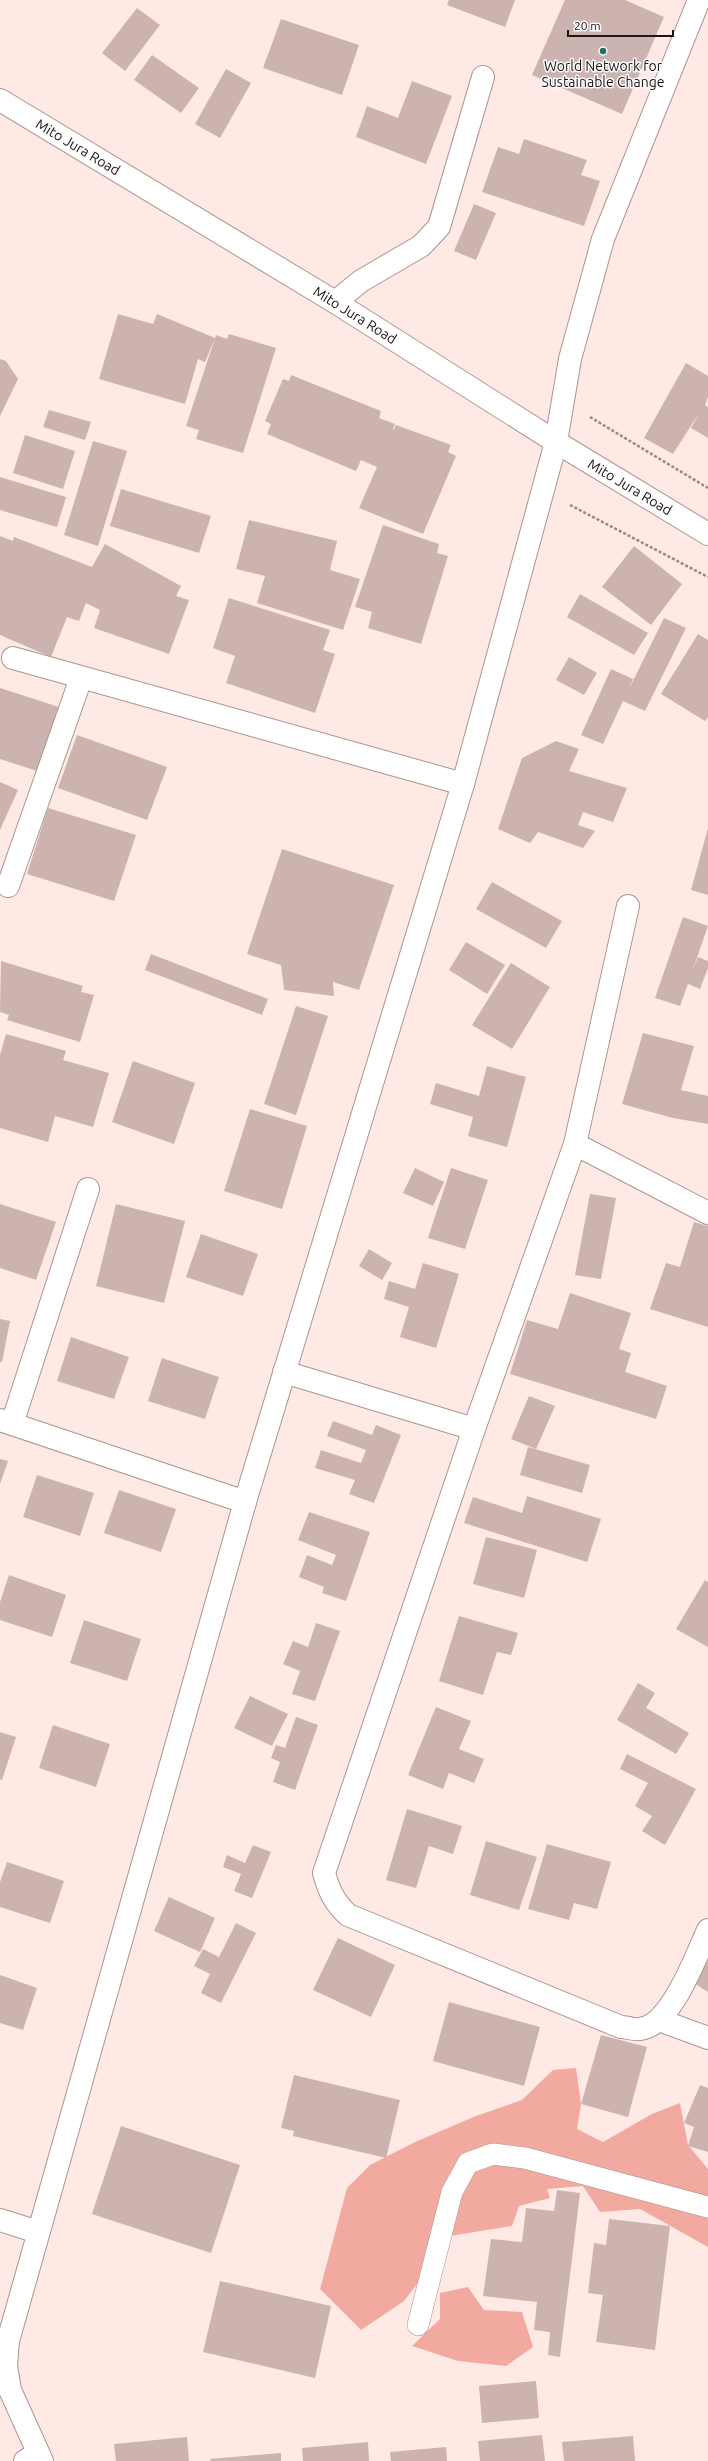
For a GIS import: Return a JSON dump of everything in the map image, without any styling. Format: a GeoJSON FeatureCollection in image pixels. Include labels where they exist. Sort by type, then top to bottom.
{"type":"FeatureCollection","features":[{"type":"Feature","properties":{"kind":"street"},"geometry":{"type":"LineString","coordinates":[[35,2458],[10,2390],[6,2366],[8,2341],[245,1502],[463,784],[556,442],[570,359],[603,239],[699,0]]}},
{"type":"Feature","properties":{"kind":"street"},"geometry":{"type":"LineString","coordinates":[[336,302],[360,281],[421,246],[439,227],[483,77]]}},
{"type":"Feature","properties":{"kind":"street","name":"Mito Jura Road"},"geometry":{"type":"LineString","coordinates":[[0,100],[336,302],[556,442],[708,534]]}},
{"type":"Feature","properties":{"kind":"street"},"geometry":{"type":"LineString","coordinates":[[12,658],[463,784]]}},
{"type":"Feature","properties":{"kind":"street"},"geometry":{"type":"LineString","coordinates":[[8,886],[81,678]]}},
{"type":"Feature","properties":{"kind":"street"},"geometry":{"type":"LineString","coordinates":[[628,906],[575,1144],[474,1429],[324,1873],[329,1892],[336,1904],[348,1915],[621,2026],[640,2030],[659,2020],[672,2005],[708,1930]]}},
{"type":"Feature","properties":{"kind":"street"},"geometry":{"type":"LineString","coordinates":[[575,1144],[708,1213]]}},
{"type":"Feature","properties":{"kind":"street"},"geometry":{"type":"LineString","coordinates":[[88,1189],[6,1422],[245,1502]]}},
{"type":"Feature","properties":{"kind":"street"},"geometry":{"type":"LineString","coordinates":[[284,1372],[474,1429]]}},
{"type":"Feature","properties":{"kind":"street"},"geometry":{"type":"LineString","coordinates":[[659,2020],[708,2038]]}},
{"type":"Feature","properties":{"kind":"street"},"geometry":{"type":"LineString","coordinates":[[0,2220],[38,2232]]}},
{"type":"Feature","properties":{"kind":"lane"},"geometry":{"type":"LineString","coordinates":[[418,2325],[452,2192],[468,2163],[493,2154],[525,2158],[708,2206]]}},
{"type":"Feature","properties":{"kind":"path"},"geometry":{"type":"LineString","coordinates":[[563,401],[708,488]]}},
{"type":"Feature","properties":{"kind":"path"},"geometry":{"type":"LineString","coordinates":[[543,491],[708,577]]}},
{"type":"Feature","properties":{"kind":"shaded area"},"geometry":{"type":"Polygon","coordinates":[[[576,2068],[581,2104],[577,2129],[603,2142],[652,2114],[680,2103],[688,2145],[708,2169],[708,2247],[640,2209],[600,2212],[583,2186],[547,2189],[550,2198],[519,2206],[512,2226],[431,2239],[424,2275],[404,2301],[361,2330],[320,2289],[347,2188],[370,2165],[415,2142],[476,2116],[522,2100],[553,2070],[576,2068]]]}},
{"type":"Feature","properties":{"kind":"shaded area"},"geometry":{"type":"Polygon","coordinates":[[[468,2287],[484,2310],[522,2312],[533,2347],[506,2366],[458,2361],[412,2346],[440,2319],[440,2293],[468,2287]]]}},
{"type":"Feature","properties":{"kind":"building"},"geometry":{"type":"Polygon","coordinates":[[[449,0],[515,0],[505,27],[447,5],[449,0]]]}},
{"type":"Feature","properties":{"kind":"building"},"geometry":{"type":"Polygon","coordinates":[[[565,0],[625,0],[664,17],[622,114],[532,75],[565,0]]]}},
{"type":"Feature","properties":{"kind":"building"},"geometry":{"type":"Polygon","coordinates":[[[137,8],[160,25],[125,71],[102,53],[137,8]]]}},
{"type":"Feature","properties":{"kind":"building"},"geometry":{"type":"Polygon","coordinates":[[[281,19],[359,45],[342,95],[263,68],[281,19]]]}},
{"type":"Feature","properties":{"kind":"building"},"geometry":{"type":"Polygon","coordinates":[[[152,55],[199,88],[181,113],[134,80],[152,55]]]}},
{"type":"Feature","properties":{"kind":"building"},"geometry":{"type":"Polygon","coordinates":[[[226,69],[251,83],[220,138],[195,124],[226,69]]]}},
{"type":"Feature","properties":{"kind":"building"},"geometry":{"type":"Polygon","coordinates":[[[412,81],[452,96],[426,164],[356,137],[367,106],[398,118],[412,81]]]}},
{"type":"Feature","properties":{"kind":"building"},"geometry":{"type":"Polygon","coordinates":[[[524,139],[587,160],[581,175],[600,181],[584,226],[482,192],[498,147],[519,154],[524,139]]]}},
{"type":"Feature","properties":{"kind":"building"},"geometry":{"type":"Polygon","coordinates":[[[474,204],[496,213],[476,260],[454,251],[474,204]]]}},
{"type":"Feature","properties":{"kind":"building"},"geometry":{"type":"Polygon","coordinates":[[[118,314],[153,324],[157,314],[215,338],[205,362],[198,359],[185,404],[99,379],[118,314]]]}},
{"type":"Feature","properties":{"kind":"building"},"geometry":{"type":"Polygon","coordinates":[[[229,334],[276,348],[243,453],[196,439],[199,430],[186,426],[216,335],[227,339],[229,334]]]}},
{"type":"Feature","properties":{"kind":"building"},"geometry":{"type":"Polygon","coordinates":[[[0,359],[6,361],[18,379],[0,416],[0,359]]]}},
{"type":"Feature","properties":{"kind":"building"},"geometry":{"type":"Polygon","coordinates":[[[686,363],[708,376],[708,397],[705,405],[708,407],[708,438],[691,428],[699,413],[673,454],[644,438],[686,363]]]}},
{"type":"Feature","properties":{"kind":"building"},"geometry":{"type":"Polygon","coordinates":[[[291,375],[381,411],[379,418],[395,424],[394,430],[396,425],[451,445],[448,452],[456,456],[423,534],[359,508],[377,467],[361,460],[356,471],[267,434],[271,424],[265,421],[283,379],[289,381],[291,375]]]}},
{"type":"Feature","properties":{"kind":"building"},"geometry":{"type":"Polygon","coordinates":[[[49,410],[91,422],[85,440],[43,427],[49,410]]]}},
{"type":"Feature","properties":{"kind":"building"},"geometry":{"type":"Polygon","coordinates":[[[25,435],[75,451],[63,489],[13,473],[25,435]]]}},
{"type":"Feature","properties":{"kind":"building"},"geometry":{"type":"Polygon","coordinates":[[[93,441],[127,451],[98,546],[64,535],[93,441]]]}},
{"type":"Feature","properties":{"kind":"building"},"geometry":{"type":"Polygon","coordinates":[[[0,477],[66,497],[57,527],[0,510],[0,477]]]}},
{"type":"Feature","properties":{"kind":"building"},"geometry":{"type":"Polygon","coordinates":[[[121,489],[211,516],[199,553],[110,526],[121,489]]]}},
{"type":"Feature","properties":{"kind":"building"},"geometry":{"type":"Polygon","coordinates":[[[249,520],[337,541],[330,570],[360,579],[343,630],[257,603],[265,576],[236,569],[249,520]]]}},
{"type":"Feature","properties":{"kind":"building"},"geometry":{"type":"Polygon","coordinates":[[[383,525],[439,544],[437,553],[448,556],[421,644],[368,628],[372,612],[355,607],[383,525]]]}},
{"type":"Feature","properties":{"kind":"building"},"geometry":{"type":"Polygon","coordinates":[[[0,536],[13,541],[14,537],[92,567],[105,544],[181,586],[176,596],[189,600],[169,654],[94,628],[100,610],[86,603],[79,621],[67,617],[51,657],[0,635],[0,536]]]}},
{"type":"Feature","properties":{"kind":"building"},"geometry":{"type":"Polygon","coordinates":[[[634,546],[682,584],[651,625],[602,587],[634,546]]]}},
{"type":"Feature","properties":{"kind":"building"},"geometry":{"type":"Polygon","coordinates":[[[580,594],[648,633],[634,655],[567,617],[580,594]]]}},
{"type":"Feature","properties":{"kind":"building"},"geometry":{"type":"Polygon","coordinates":[[[229,598],[330,630],[323,650],[335,654],[315,713],[226,683],[235,656],[213,648],[229,598]]]}},
{"type":"Feature","properties":{"kind":"building"},"geometry":{"type":"Polygon","coordinates":[[[664,618],[686,628],[645,711],[623,701],[603,744],[581,735],[611,669],[633,679],[629,689],[664,618]]]}},
{"type":"Feature","properties":{"kind":"building"},"geometry":{"type":"Polygon","coordinates":[[[698,634],[708,640],[708,717],[705,721],[661,694],[698,634]]]}},
{"type":"Feature","properties":{"kind":"building"},"geometry":{"type":"Polygon","coordinates":[[[569,657],[597,673],[584,695],[556,680],[569,657]]]}},
{"type":"Feature","properties":{"kind":"building"},"geometry":{"type":"Polygon","coordinates":[[[0,688],[59,707],[37,771],[0,759],[0,688]]]}},
{"type":"Feature","properties":{"kind":"building"},"geometry":{"type":"Polygon","coordinates":[[[77,735],[167,767],[147,820],[58,788],[77,735]]]}},
{"type":"Feature","properties":{"kind":"building"},"geometry":{"type":"Polygon","coordinates":[[[556,741],[579,749],[569,771],[627,788],[613,822],[583,812],[578,825],[595,831],[583,848],[538,832],[530,843],[498,829],[522,758],[556,741]]]}},
{"type":"Feature","properties":{"kind":"building"},"geometry":{"type":"Polygon","coordinates":[[[0,782],[18,790],[0,830],[0,782]]]}},
{"type":"Feature","properties":{"kind":"building"},"geometry":{"type":"Polygon","coordinates":[[[48,808],[136,835],[114,901],[27,874],[48,808]]]}},
{"type":"Feature","properties":{"kind":"building"},"geometry":{"type":"Polygon","coordinates":[[[708,828],[708,895],[691,890],[708,828]]]}},
{"type":"Feature","properties":{"kind":"building"},"geometry":{"type":"Polygon","coordinates":[[[282,849],[394,885],[359,990],[333,982],[334,996],[284,990],[281,965],[247,954],[282,849]]]}},
{"type":"Feature","properties":{"kind":"building"},"geometry":{"type":"Polygon","coordinates":[[[492,882],[562,921],[546,948],[476,909],[492,882]]]}},
{"type":"Feature","properties":{"kind":"building"},"geometry":{"type":"Polygon","coordinates":[[[683,917],[708,926],[692,972],[698,957],[708,961],[708,968],[700,989],[688,984],[680,1006],[655,998],[683,917]]]}},
{"type":"Feature","properties":{"kind":"building"},"geometry":{"type":"Polygon","coordinates":[[[466,942],[505,965],[487,994],[449,970],[466,942]]]}},
{"type":"Feature","properties":{"kind":"building"},"geometry":{"type":"Polygon","coordinates":[[[151,954],[268,999],[262,1015],[145,970],[151,954]]]}},
{"type":"Feature","properties":{"kind":"building"},"geometry":{"type":"Polygon","coordinates":[[[1,961],[83,986],[81,992],[94,995],[80,1042],[7,1020],[9,1015],[0,1012],[1,961]]]}},
{"type":"Feature","properties":{"kind":"building"},"geometry":{"type":"Polygon","coordinates":[[[511,963],[550,987],[512,1049],[472,1025],[511,963]]]}},
{"type":"Feature","properties":{"kind":"building"},"geometry":{"type":"Polygon","coordinates":[[[296,1006],[328,1016],[296,1115],[264,1104],[296,1006]]]}},
{"type":"Feature","properties":{"kind":"building"},"geometry":{"type":"Polygon","coordinates":[[[643,1033],[694,1046],[681,1090],[708,1096],[708,1124],[673,1118],[622,1104],[643,1033]]]}},
{"type":"Feature","properties":{"kind":"building"},"geometry":{"type":"Polygon","coordinates":[[[6,1034],[66,1051],[63,1060],[109,1073],[93,1127],[55,1116],[48,1142],[0,1128],[0,1055],[6,1034]]]}},
{"type":"Feature","properties":{"kind":"building"},"geometry":{"type":"Polygon","coordinates":[[[133,1061],[195,1083],[174,1144],[112,1122],[133,1061]]]}},
{"type":"Feature","properties":{"kind":"building"},"geometry":{"type":"Polygon","coordinates":[[[487,1066],[526,1077],[507,1147],[468,1136],[473,1117],[430,1104],[436,1083],[479,1096],[487,1066]]]}},
{"type":"Feature","properties":{"kind":"building"},"geometry":{"type":"Polygon","coordinates":[[[250,1109],[307,1126],[282,1209],[224,1191],[250,1109]]]}},
{"type":"Feature","properties":{"kind":"building"},"geometry":{"type":"Polygon","coordinates":[[[415,1168],[444,1182],[433,1206],[403,1193],[415,1168]]]}},
{"type":"Feature","properties":{"kind":"building"},"geometry":{"type":"Polygon","coordinates":[[[451,1168],[488,1180],[465,1249],[428,1238],[451,1168]]]}},
{"type":"Feature","properties":{"kind":"building"},"geometry":{"type":"Polygon","coordinates":[[[590,1194],[616,1198],[601,1279],[575,1275],[590,1194]]]}},
{"type":"Feature","properties":{"kind":"building"},"geometry":{"type":"Polygon","coordinates":[[[0,1204],[56,1222],[36,1280],[0,1268],[0,1204]]]}},
{"type":"Feature","properties":{"kind":"building"},"geometry":{"type":"Polygon","coordinates":[[[116,1204],[185,1221],[164,1303],[96,1286],[116,1204]]]}},
{"type":"Feature","properties":{"kind":"building"},"geometry":{"type":"Polygon","coordinates":[[[694,1222],[708,1226],[708,1327],[650,1309],[666,1263],[680,1267],[694,1222]]]}},
{"type":"Feature","properties":{"kind":"building"},"geometry":{"type":"Polygon","coordinates":[[[201,1234],[258,1254],[243,1296],[186,1277],[201,1234]]]}},
{"type":"Feature","properties":{"kind":"building"},"geometry":{"type":"Polygon","coordinates":[[[369,1249],[392,1263],[382,1280],[359,1266],[369,1249]]]}},
{"type":"Feature","properties":{"kind":"building"},"geometry":{"type":"Polygon","coordinates":[[[423,1263],[459,1274],[436,1348],[400,1337],[409,1307],[384,1299],[389,1281],[415,1289],[423,1263]]]}},
{"type":"Feature","properties":{"kind":"building"},"geometry":{"type":"Polygon","coordinates":[[[570,1293],[631,1313],[619,1349],[631,1353],[625,1372],[667,1386],[656,1419],[510,1374],[527,1320],[558,1329],[570,1293]]]}},
{"type":"Feature","properties":{"kind":"building"},"geometry":{"type":"Polygon","coordinates":[[[0,1319],[10,1321],[2,1362],[0,1362],[0,1319]]]}},
{"type":"Feature","properties":{"kind":"building"},"geometry":{"type":"Polygon","coordinates":[[[71,1337],[129,1357],[114,1399],[57,1381],[71,1337]]]}},
{"type":"Feature","properties":{"kind":"building"},"geometry":{"type":"Polygon","coordinates":[[[162,1358],[219,1377],[205,1419],[148,1401],[162,1358]]]}},
{"type":"Feature","properties":{"kind":"building"},"geometry":{"type":"Polygon","coordinates":[[[529,1396],[555,1406],[536,1449],[511,1439],[529,1396]]]}},
{"type":"Feature","properties":{"kind":"building"},"geometry":{"type":"Polygon","coordinates":[[[333,1421],[372,1435],[376,1425],[401,1435],[374,1503],[349,1494],[355,1480],[315,1468],[321,1450],[361,1463],[366,1450],[327,1436],[333,1421]]]}},
{"type":"Feature","properties":{"kind":"building"},"geometry":{"type":"Polygon","coordinates":[[[528,1447],[590,1465],[582,1493],[520,1475],[528,1447]]]}},
{"type":"Feature","properties":{"kind":"building"},"geometry":{"type":"Polygon","coordinates":[[[0,1459],[8,1461],[0,1484],[0,1459]]]}},
{"type":"Feature","properties":{"kind":"building"},"geometry":{"type":"Polygon","coordinates":[[[37,1475],[94,1493],[80,1536],[23,1517],[37,1475]]]}},
{"type":"Feature","properties":{"kind":"building"},"geometry":{"type":"Polygon","coordinates":[[[119,1490],[176,1509],[161,1552],[104,1533],[119,1490]]]}},
{"type":"Feature","properties":{"kind":"building"},"geometry":{"type":"Polygon","coordinates":[[[527,1496],[601,1519],[587,1562],[464,1523],[473,1497],[522,1513],[527,1496]]]}},
{"type":"Feature","properties":{"kind":"building"},"geometry":{"type":"Polygon","coordinates":[[[309,1512],[370,1532],[346,1601],[322,1593],[324,1587],[299,1577],[307,1555],[332,1565],[336,1555],[298,1540],[309,1512]]]}},
{"type":"Feature","properties":{"kind":"building"},"geometry":{"type":"Polygon","coordinates":[[[486,1537],[537,1550],[524,1598],[473,1584],[486,1537]]]}},
{"type":"Feature","properties":{"kind":"building"},"geometry":{"type":"Polygon","coordinates":[[[9,1575],[66,1595],[52,1637],[0,1620],[0,1602],[9,1575]]]}},
{"type":"Feature","properties":{"kind":"building"},"geometry":{"type":"Polygon","coordinates":[[[705,1580],[708,1582],[708,1647],[676,1629],[705,1580]]]}},
{"type":"Feature","properties":{"kind":"building"},"geometry":{"type":"Polygon","coordinates":[[[459,1616],[518,1633],[511,1655],[497,1652],[483,1695],[439,1681],[459,1616]]]}},
{"type":"Feature","properties":{"kind":"building"},"geometry":{"type":"Polygon","coordinates":[[[84,1620],[141,1639],[127,1681],[70,1663],[84,1620]]]}},
{"type":"Feature","properties":{"kind":"building"},"geometry":{"type":"Polygon","coordinates":[[[316,1623],[340,1631],[315,1701],[292,1694],[300,1671],[283,1664],[293,1641],[308,1647],[316,1623]]]}},
{"type":"Feature","properties":{"kind":"building"},"geometry":{"type":"Polygon","coordinates":[[[638,1683],[655,1693],[646,1708],[689,1733],[676,1754],[617,1720],[638,1683]]]}},
{"type":"Feature","properties":{"kind":"building"},"geometry":{"type":"Polygon","coordinates":[[[250,1696],[288,1714],[272,1746],[234,1728],[250,1696]]]}},
{"type":"Feature","properties":{"kind":"building"},"geometry":{"type":"Polygon","coordinates":[[[436,1707],[471,1721],[459,1749],[484,1759],[474,1783],[449,1773],[443,1789],[408,1775],[436,1707]]]}},
{"type":"Feature","properties":{"kind":"building"},"geometry":{"type":"Polygon","coordinates":[[[296,1717],[318,1725],[295,1790],[273,1782],[280,1762],[271,1758],[276,1745],[285,1748],[296,1717]]]}},
{"type":"Feature","properties":{"kind":"building"},"geometry":{"type":"Polygon","coordinates":[[[53,1725],[110,1744],[96,1787],[39,1768],[53,1725]]]}},
{"type":"Feature","properties":{"kind":"building"},"geometry":{"type":"Polygon","coordinates":[[[0,1732],[16,1737],[2,1780],[0,1779],[0,1732]]]}},
{"type":"Feature","properties":{"kind":"building"},"geometry":{"type":"Polygon","coordinates":[[[627,1754],[696,1789],[665,1845],[642,1831],[652,1816],[635,1806],[648,1783],[620,1769],[627,1754]]]}},
{"type":"Feature","properties":{"kind":"building"},"geometry":{"type":"Polygon","coordinates":[[[407,1809],[462,1826],[453,1854],[429,1846],[416,1888],[386,1880],[407,1809]]]}},
{"type":"Feature","properties":{"kind":"building"},"geometry":{"type":"Polygon","coordinates":[[[486,1841],[537,1857],[519,1910],[470,1895],[486,1841]]]}},
{"type":"Feature","properties":{"kind":"building"},"geometry":{"type":"Polygon","coordinates":[[[547,1844],[611,1862],[597,1909],[574,1903],[569,1920],[528,1909],[547,1844]]]}},
{"type":"Feature","properties":{"kind":"building"},"geometry":{"type":"Polygon","coordinates":[[[253,1845],[271,1852],[252,1898],[234,1891],[241,1874],[223,1867],[227,1855],[245,1863],[253,1845]]]}},
{"type":"Feature","properties":{"kind":"building"},"geometry":{"type":"Polygon","coordinates":[[[7,1862],[64,1881],[50,1923],[0,1907],[0,1882],[7,1862]]]}},
{"type":"Feature","properties":{"kind":"building"},"geometry":{"type":"Polygon","coordinates":[[[169,1897],[215,1918],[200,1952],[154,1931],[169,1897]]]}},
{"type":"Feature","properties":{"kind":"building"},"geometry":{"type":"Polygon","coordinates":[[[236,1923],[256,1933],[221,2003],[201,1993],[210,1974],[194,1966],[203,1949],[219,1957],[236,1923]]]}},
{"type":"Feature","properties":{"kind":"building"},"geometry":{"type":"Polygon","coordinates":[[[338,1938],[395,1965],[371,2017],[313,1990],[338,1938]]]}},
{"type":"Feature","properties":{"kind":"building"},"geometry":{"type":"Polygon","coordinates":[[[708,1961],[708,1992],[694,1983],[708,1961]]]}},
{"type":"Feature","properties":{"kind":"building"},"geometry":{"type":"Polygon","coordinates":[[[0,1975],[37,1988],[23,2030],[0,2023],[0,1975]]]}},
{"type":"Feature","properties":{"kind":"building"},"geometry":{"type":"Polygon","coordinates":[[[449,2002],[540,2027],[524,2086],[433,2061],[449,2002]]]}},
{"type":"Feature","properties":{"kind":"building"},"geometry":{"type":"Polygon","coordinates":[[[601,2035],[647,2047],[628,2117],[581,2104],[601,2035]]]}},
{"type":"Feature","properties":{"kind":"building"},"geometry":{"type":"Polygon","coordinates":[[[294,2075],[400,2100],[386,2158],[293,2136],[294,2131],[281,2128],[294,2075]]]}},
{"type":"Feature","properties":{"kind":"building"},"geometry":{"type":"Polygon","coordinates":[[[700,2085],[708,2088],[708,2152],[688,2146],[694,2127],[684,2123],[700,2085]]]}},
{"type":"Feature","properties":{"kind":"building"},"geometry":{"type":"Polygon","coordinates":[[[121,2126],[240,2165],[211,2253],[92,2214],[121,2126]]]}},
{"type":"Feature","properties":{"kind":"building"},"geometry":{"type":"Polygon","coordinates":[[[557,2190],[580,2193],[560,2357],[548,2355],[550,2332],[534,2330],[537,2302],[483,2296],[491,2239],[522,2242],[526,2208],[554,2211],[557,2190]]]}},
{"type":"Feature","properties":{"kind":"building"},"geometry":{"type":"Polygon","coordinates":[[[609,2219],[670,2226],[655,2350],[596,2342],[603,2295],[588,2293],[594,2243],[606,2245],[609,2219]]]}},
{"type":"Feature","properties":{"kind":"building"},"geometry":{"type":"Polygon","coordinates":[[[220,2281],[331,2306],[315,2378],[203,2352],[220,2281]]]}},
{"type":"Feature","properties":{"kind":"building"},"geometry":{"type":"Polygon","coordinates":[[[536,2381],[539,2418],[482,2423],[479,2386],[536,2381]]]}},
{"type":"Feature","properties":{"kind":"building"},"geometry":{"type":"Polygon","coordinates":[[[542,2435],[545,2461],[480,2461],[478,2441],[542,2435]]]}},
{"type":"Feature","properties":{"kind":"building"},"geometry":{"type":"Polygon","coordinates":[[[633,2436],[635,2461],[564,2461],[562,2442],[633,2436]]]}},
{"type":"Feature","properties":{"kind":"building"},"geometry":{"type":"Polygon","coordinates":[[[187,2437],[189,2461],[116,2461],[114,2444],[187,2437]]]}},
{"type":"Feature","properties":{"kind":"building"},"geometry":{"type":"Polygon","coordinates":[[[368,2442],[369,2461],[303,2461],[302,2448],[368,2442]]]}},
{"type":"Feature","properties":{"kind":"building"},"geometry":{"type":"Polygon","coordinates":[[[446,2447],[447,2461],[391,2461],[390,2452],[446,2447]]]}},
{"type":"Feature","properties":{"kind":"building"},"geometry":{"type":"Polygon","coordinates":[[[281,2453],[281,2461],[211,2461],[210,2459],[281,2453]]]}},
{"type":"Feature","properties":{"kind":"place","name":"World Network for Sustainable Change"},"geometry":{"type":"Point","coordinates":[603,51]}}]}
